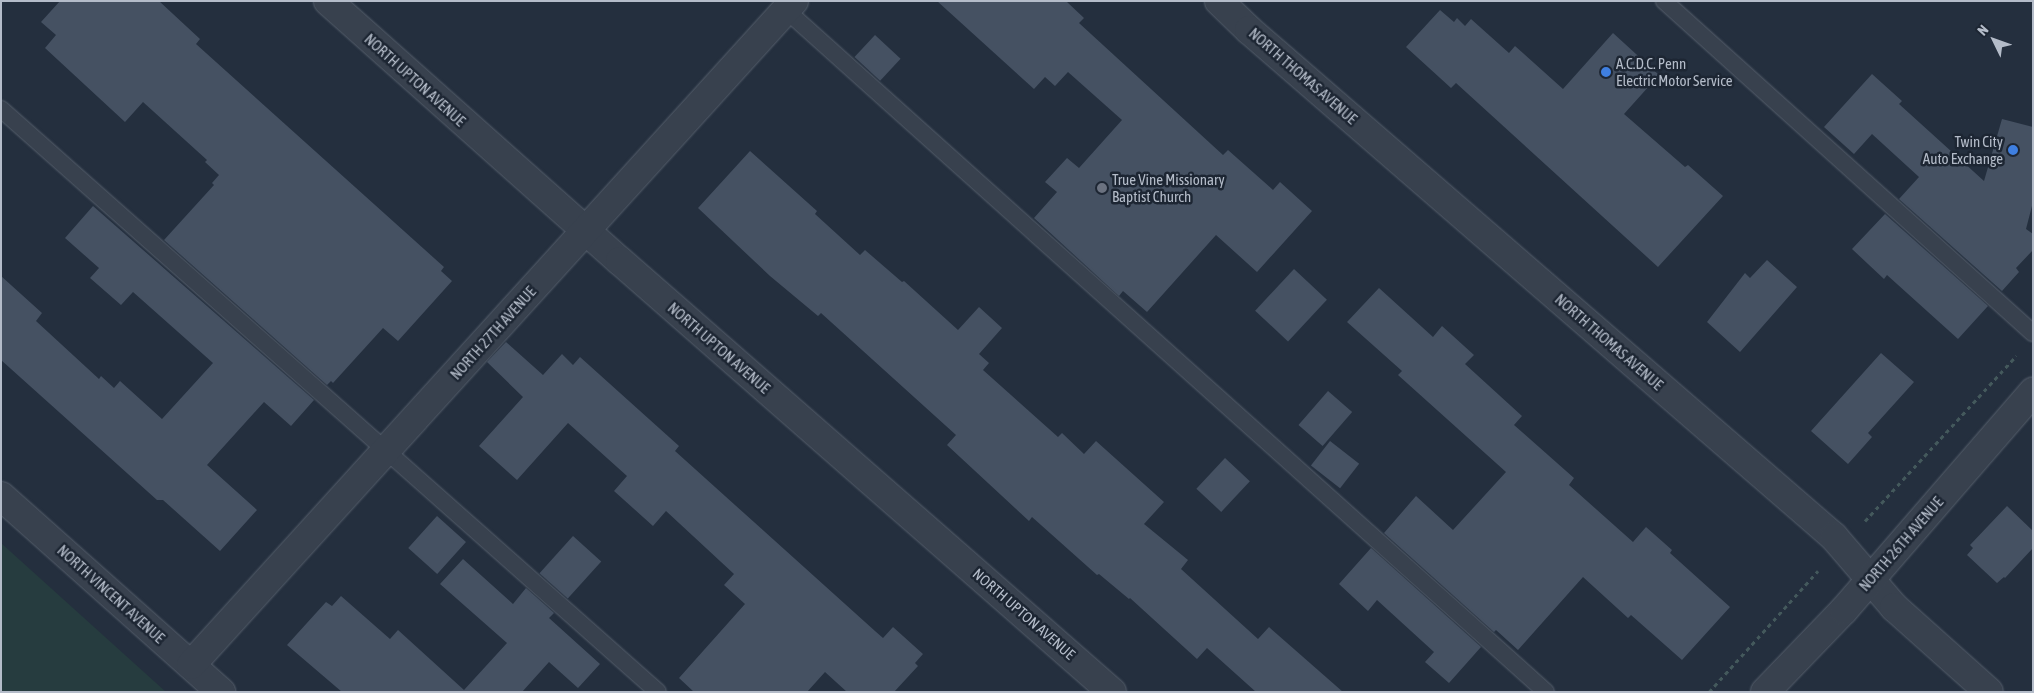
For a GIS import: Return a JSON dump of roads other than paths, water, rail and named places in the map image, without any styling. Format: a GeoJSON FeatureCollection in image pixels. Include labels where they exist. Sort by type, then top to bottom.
{"type":"FeatureCollection","features":[{"type":"Feature","properties":{"kind":"street","name":"NORTH UPTON AVENUE"},"geometry":{"type":"LineString","coordinates":[[328,1],[586,232],[1112,692]]}},
{"type":"Feature","properties":{"kind":"street","name":"NORTH THOMAS AVENUE"},"geometry":{"type":"LineString","coordinates":[[1219,1],[1249,30],[1834,537],[1894,607],[1989,692]]}},
{"type":"Feature","properties":{"kind":"street","name":"NORTH 27TH AVENUE"},"geometry":{"type":"LineString","coordinates":[[191,665],[790,6]]}},
{"type":"Feature","properties":{"kind":"street","name":"NORTH 26TH AVENUE"},"geometry":{"type":"LineString","coordinates":[[1765,692],[1844,610],[2033,392]]}},
{"type":"Feature","properties":{"kind":"street","name":"NORTH VINCENT AVENUE"},"geometry":{"type":"LineString","coordinates":[[1,496],[221,692]]}},
{"type":"Feature","properties":{"kind":"lane"},"geometry":{"type":"LineString","coordinates":[[1664,1],[2033,334]]}},
{"type":"Feature","properties":{"kind":"lane"},"geometry":{"type":"LineString","coordinates":[[790,6],[1546,692]]}},
{"type":"Feature","properties":{"kind":"lane"},"geometry":{"type":"LineString","coordinates":[[1,109],[658,692]]}},
{"type":"Feature","properties":{"kind":"place","name":"A.C.D.C. Penn Electric Motor Service"},"geometry":{"type":"Point","coordinates":[1606,72]}},
{"type":"Feature","properties":{"kind":"place","name":"Twin City Auto Exchange"},"geometry":{"type":"Point","coordinates":[2013,150]}},
{"type":"Feature","properties":{"kind":"place","name":"True Vine Missionary Baptist Church"},"geometry":{"type":"Point","coordinates":[1102,188]}}]}
